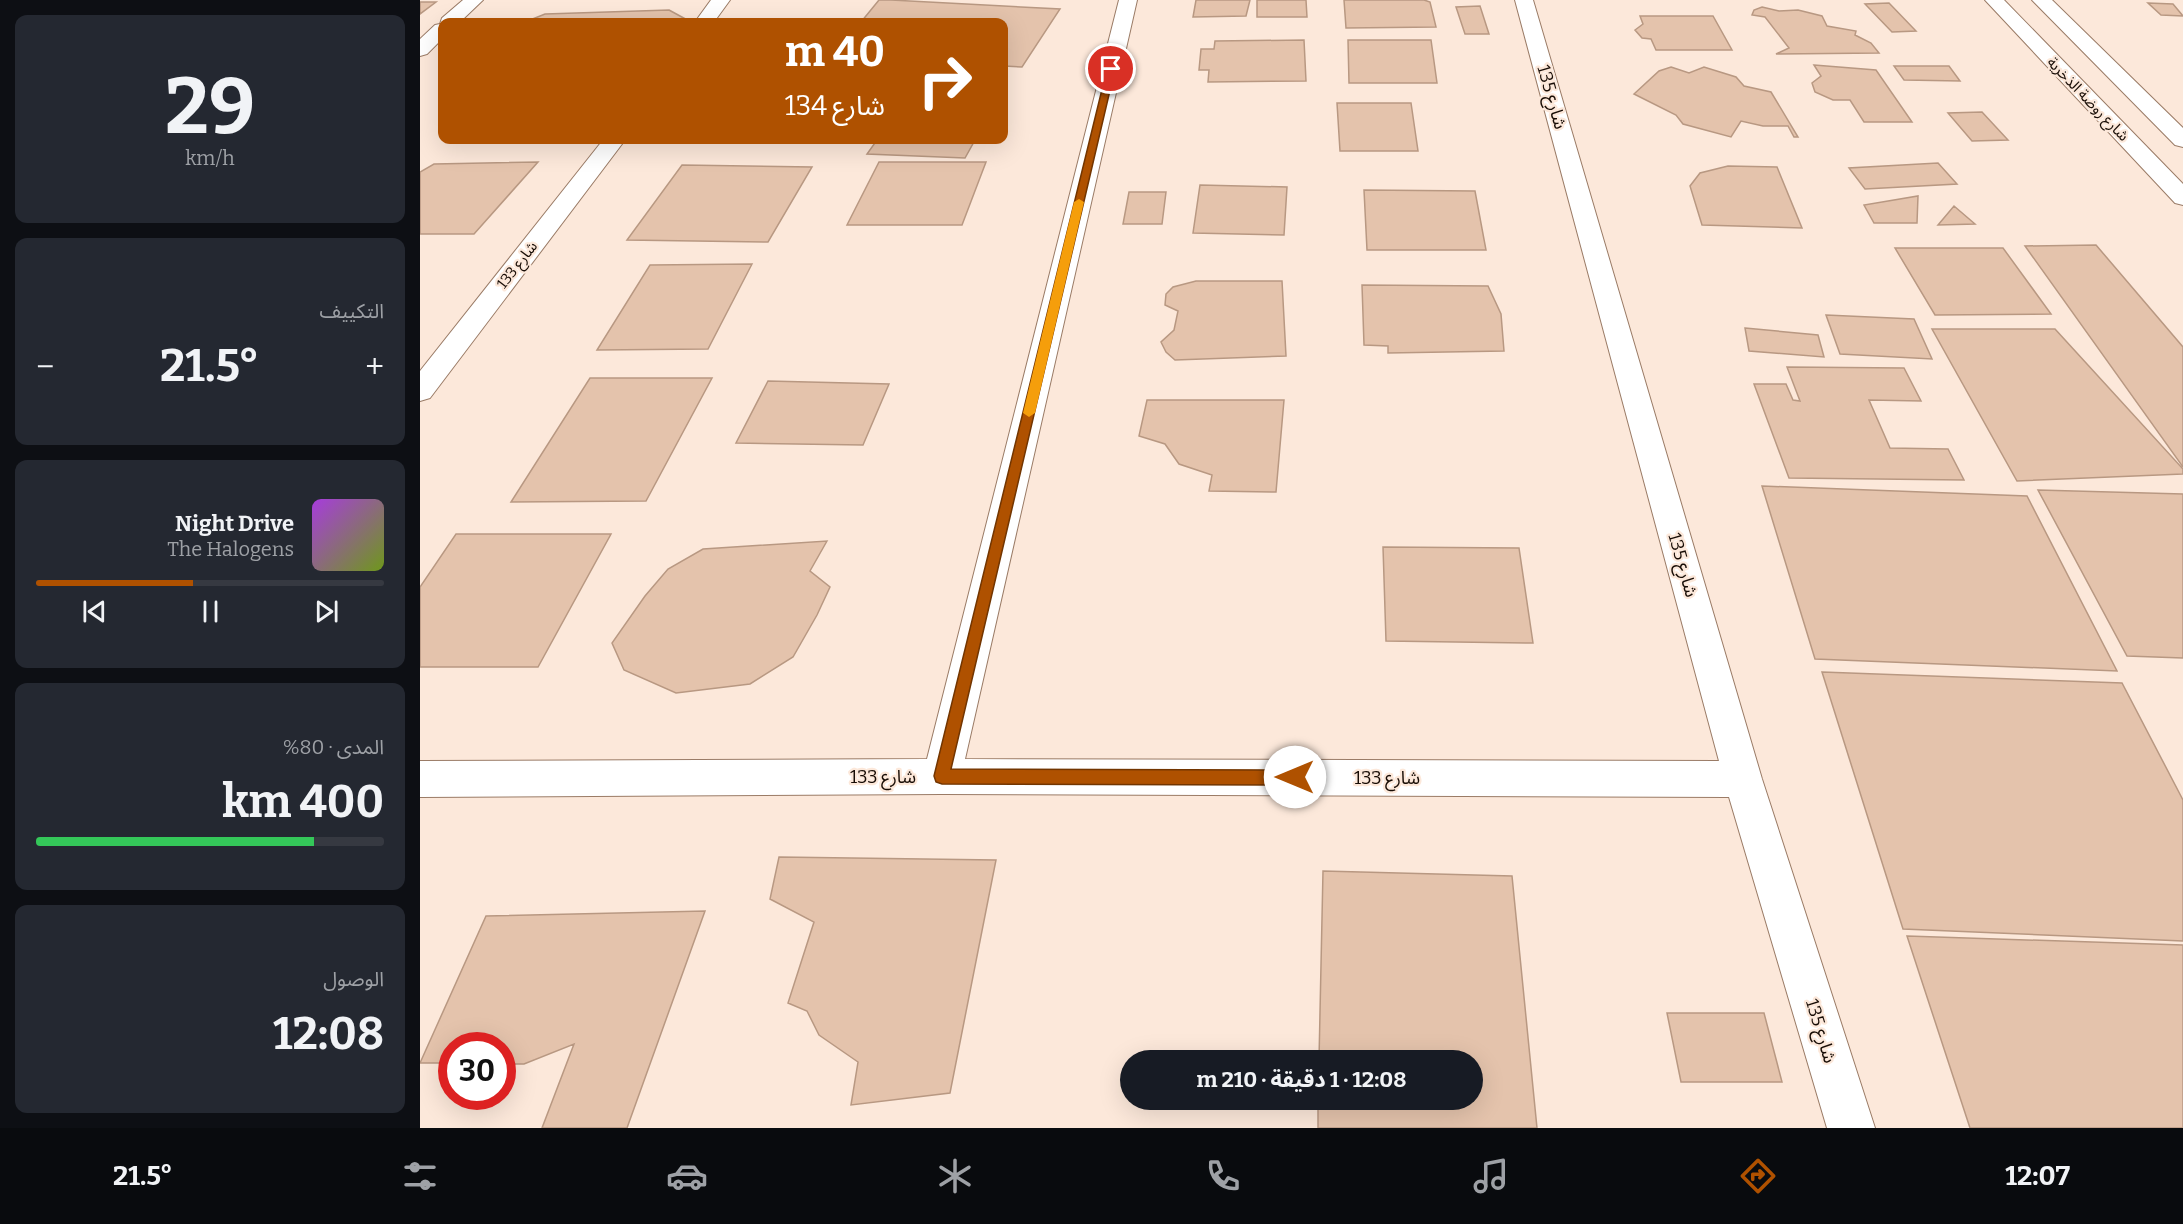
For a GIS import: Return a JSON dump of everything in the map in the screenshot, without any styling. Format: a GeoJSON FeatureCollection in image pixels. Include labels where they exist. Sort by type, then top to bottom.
{"type":"FeatureCollection","features":[{"type":"Feature","properties":{"kind":"street"},"geometry":{"type":"LineString","coordinates":[[454,18],[474,0]]}},
{"type":"Feature","properties":{"kind":"street"},"geometry":{"type":"LineString","coordinates":[[707,18],[722,0]]}},
{"type":"Feature","properties":{"kind":"street"},"geometry":{"type":"LineString","coordinates":[[942,776],[1128,0]]}},
{"type":"Feature","properties":{"kind":"street","name":"شارع 135"},"geometry":{"type":"LineString","coordinates":[[1524,0],[1743,779],[1851,1128]]}},
{"type":"Feature","properties":{"kind":"street","name":"شارع روضة الذخرية"},"geometry":{"type":"LineString","coordinates":[[1994,0],[2183,198]]}},
{"type":"Feature","properties":{"kind":"street"},"geometry":{"type":"LineString","coordinates":[[2041,0],[2183,140]]}},
{"type":"Feature","properties":{"kind":"street"},"geometry":{"type":"LineString","coordinates":[[420,50],[438,33]]}},
{"type":"Feature","properties":{"kind":"street","name":"شارع 133"},"geometry":{"type":"LineString","coordinates":[[420,391],[611,144]]}},
{"type":"Feature","properties":{"kind":"street","name":"شارع 133"},"geometry":{"type":"LineString","coordinates":[[420,779],[942,776],[1743,779]]}},
{"type":"Feature","properties":{"kind":"building"},"geometry":{"type":"Polygon","coordinates":[[[879,0],[1060,9],[1022,67],[1008,66],[1008,18],[864,18],[879,0]]]}},
{"type":"Feature","properties":{"kind":"building"},"geometry":{"type":"Polygon","coordinates":[[[1196,0],[1250,0],[1246,16],[1193,17],[1196,0]]]}},
{"type":"Feature","properties":{"kind":"building"},"geometry":{"type":"Polygon","coordinates":[[[1257,0],[1306,0],[1307,17],[1257,17],[1257,0]]]}},
{"type":"Feature","properties":{"kind":"building"},"geometry":{"type":"Polygon","coordinates":[[[1344,0],[1424,0],[1430,2],[1436,27],[1346,28],[1344,0]]]}},
{"type":"Feature","properties":{"kind":"building"},"geometry":{"type":"Polygon","coordinates":[[[420,2],[436,2],[420,14],[420,2]]]}},
{"type":"Feature","properties":{"kind":"building"},"geometry":{"type":"Polygon","coordinates":[[[1889,3],[1916,31],[1892,32],[1865,4],[1889,3]]]}},
{"type":"Feature","properties":{"kind":"building"},"geometry":{"type":"Polygon","coordinates":[[[2148,3],[2173,4],[2183,16],[2161,15],[2148,3]]]}},
{"type":"Feature","properties":{"kind":"building"},"geometry":{"type":"Polygon","coordinates":[[[1480,6],[1489,34],[1465,34],[1456,7],[1480,6]]]}},
{"type":"Feature","properties":{"kind":"building"},"geometry":{"type":"Polygon","coordinates":[[[1762,7],[1779,11],[1798,10],[1822,16],[1827,26],[1856,31],[1855,35],[1871,43],[1879,53],[1776,54],[1789,48],[1765,17],[1752,15],[1754,10],[1762,7]]]}},
{"type":"Feature","properties":{"kind":"building"},"geometry":{"type":"Polygon","coordinates":[[[669,10],[684,18],[535,18],[545,14],[669,10]]]}},
{"type":"Feature","properties":{"kind":"building"},"geometry":{"type":"Polygon","coordinates":[[[1640,16],[1713,16],[1732,50],[1656,50],[1651,39],[1642,38],[1635,30],[1643,24],[1640,16]]]}},
{"type":"Feature","properties":{"kind":"building"},"geometry":{"type":"Polygon","coordinates":[[[1304,40],[1306,81],[1208,82],[1209,70],[1199,70],[1201,49],[1214,49],[1215,41],[1304,40]]]}},
{"type":"Feature","properties":{"kind":"building"},"geometry":{"type":"Polygon","coordinates":[[[1348,40],[1431,40],[1437,83],[1349,83],[1348,40]]]}},
{"type":"Feature","properties":{"kind":"building"},"geometry":{"type":"Polygon","coordinates":[[[1814,65],[1876,70],[1912,122],[1864,122],[1850,100],[1833,100],[1815,92],[1812,83],[1821,76],[1814,65]]]}},
{"type":"Feature","properties":{"kind":"building"},"geometry":{"type":"Polygon","coordinates":[[[1894,66],[1949,66],[1960,81],[1904,80],[1894,66]]]}},
{"type":"Feature","properties":{"kind":"building"},"geometry":{"type":"Polygon","coordinates":[[[1671,67],[1689,73],[1704,67],[1736,77],[1744,86],[1771,92],[1798,137],[1794,137],[1788,126],[1763,126],[1741,121],[1731,137],[1683,124],[1676,115],[1634,94],[1659,71],[1671,67]]]}},
{"type":"Feature","properties":{"kind":"building"},"geometry":{"type":"Polygon","coordinates":[[[1337,103],[1411,103],[1418,151],[1340,151],[1337,103]]]}},
{"type":"Feature","properties":{"kind":"building"},"geometry":{"type":"Polygon","coordinates":[[[1982,112],[2008,140],[1972,141],[1948,113],[1982,112]]]}},
{"type":"Feature","properties":{"kind":"building"},"geometry":{"type":"Polygon","coordinates":[[[874,144],[973,144],[965,158],[867,154],[874,144]]]}},
{"type":"Feature","properties":{"kind":"building"},"geometry":{"type":"Polygon","coordinates":[[[538,162],[474,234],[420,234],[420,172],[434,164],[538,162]]]}},
{"type":"Feature","properties":{"kind":"building"},"geometry":{"type":"Polygon","coordinates":[[[879,162],[986,162],[962,225],[847,225],[879,162]]]}},
{"type":"Feature","properties":{"kind":"building"},"geometry":{"type":"Polygon","coordinates":[[[1938,163],[1957,184],[1865,189],[1849,168],[1938,163]]]}},
{"type":"Feature","properties":{"kind":"building"},"geometry":{"type":"Polygon","coordinates":[[[682,165],[812,167],[768,242],[627,240],[682,165]]]}},
{"type":"Feature","properties":{"kind":"building"},"geometry":{"type":"Polygon","coordinates":[[[1728,166],[1777,167],[1802,228],[1702,225],[1690,186],[1700,173],[1728,166]]]}},
{"type":"Feature","properties":{"kind":"building"},"geometry":{"type":"Polygon","coordinates":[[[1200,185],[1287,187],[1284,235],[1193,233],[1200,185]]]}},
{"type":"Feature","properties":{"kind":"building"},"geometry":{"type":"Polygon","coordinates":[[[1364,190],[1475,191],[1486,250],[1367,250],[1364,190]]]}},
{"type":"Feature","properties":{"kind":"building"},"geometry":{"type":"Polygon","coordinates":[[[1129,192],[1166,192],[1162,224],[1123,224],[1129,192]]]}},
{"type":"Feature","properties":{"kind":"building"},"geometry":{"type":"Polygon","coordinates":[[[1918,196],[1917,223],[1874,223],[1864,205],[1918,196]]]}},
{"type":"Feature","properties":{"kind":"building"},"geometry":{"type":"Polygon","coordinates":[[[1954,206],[1975,224],[1938,225],[1954,206]]]}},
{"type":"Feature","properties":{"kind":"building"},"geometry":{"type":"Polygon","coordinates":[[[2096,245],[2183,347],[2183,467],[2025,246],[2096,245]]]}},
{"type":"Feature","properties":{"kind":"building"},"geometry":{"type":"Polygon","coordinates":[[[1895,248],[2003,248],[2051,314],[1935,315],[1895,248]]]}},
{"type":"Feature","properties":{"kind":"building"},"geometry":{"type":"Polygon","coordinates":[[[752,264],[708,349],[597,350],[650,265],[752,264]]]}},
{"type":"Feature","properties":{"kind":"building"},"geometry":{"type":"Polygon","coordinates":[[[1196,281],[1282,281],[1286,356],[1175,360],[1166,352],[1161,342],[1174,330],[1178,311],[1165,305],[1166,294],[1173,287],[1196,281]]]}},
{"type":"Feature","properties":{"kind":"building"},"geometry":{"type":"Polygon","coordinates":[[[1362,285],[1488,286],[1501,314],[1504,351],[1388,353],[1388,346],[1364,345],[1362,285]]]}},
{"type":"Feature","properties":{"kind":"building"},"geometry":{"type":"Polygon","coordinates":[[[1826,315],[1914,319],[1932,359],[1840,354],[1826,315]]]}},
{"type":"Feature","properties":{"kind":"building"},"geometry":{"type":"Polygon","coordinates":[[[1745,328],[1818,335],[1824,357],[1749,351],[1745,328]]]}},
{"type":"Feature","properties":{"kind":"building"},"geometry":{"type":"Polygon","coordinates":[[[1932,329],[2055,329],[2183,469],[2183,474],[2017,481],[1932,329]]]}},
{"type":"Feature","properties":{"kind":"building"},"geometry":{"type":"Polygon","coordinates":[[[1787,367],[1904,368],[1921,401],[1869,400],[1890,448],[1948,449],[1964,480],[1789,478],[1754,384],[1786,384],[1793,400],[1800,401],[1787,367]]]}},
{"type":"Feature","properties":{"kind":"building"},"geometry":{"type":"Polygon","coordinates":[[[590,378],[712,378],[646,501],[511,502],[590,378]]]}},
{"type":"Feature","properties":{"kind":"building"},"geometry":{"type":"Polygon","coordinates":[[[768,381],[889,384],[863,445],[736,443],[768,381]]]}},
{"type":"Feature","properties":{"kind":"building"},"geometry":{"type":"Polygon","coordinates":[[[1147,400],[1284,400],[1276,492],[1209,491],[1212,475],[1179,464],[1165,444],[1139,436],[1147,400]]]}},
{"type":"Feature","properties":{"kind":"building"},"geometry":{"type":"Polygon","coordinates":[[[1762,486],[2027,496],[2117,671],[1815,659],[1762,486]]]}},
{"type":"Feature","properties":{"kind":"building"},"geometry":{"type":"Polygon","coordinates":[[[2038,490],[2183,494],[2183,658],[2127,656],[2038,490]]]}},
{"type":"Feature","properties":{"kind":"building"},"geometry":{"type":"Polygon","coordinates":[[[456,534],[611,534],[538,667],[420,667],[420,587],[456,534]]]}},
{"type":"Feature","properties":{"kind":"building"},"geometry":{"type":"Polygon","coordinates":[[[827,541],[810,571],[830,587],[793,657],[750,684],[676,693],[624,670],[612,643],[645,596],[668,569],[703,549],[827,541]]]}},
{"type":"Feature","properties":{"kind":"building"},"geometry":{"type":"Polygon","coordinates":[[[1383,547],[1519,548],[1533,643],[1386,641],[1383,547]]]}},
{"type":"Feature","properties":{"kind":"building"},"geometry":{"type":"Polygon","coordinates":[[[1822,672],[2122,683],[2183,800],[2183,941],[1903,929],[1822,672]]]}},
{"type":"Feature","properties":{"kind":"building"},"geometry":{"type":"Polygon","coordinates":[[[779,857],[996,860],[950,1093],[851,1105],[858,1062],[819,1035],[807,1011],[788,1003],[814,922],[770,899],[779,857]]]}},
{"type":"Feature","properties":{"kind":"building"},"geometry":{"type":"Polygon","coordinates":[[[1323,871],[1512,876],[1537,1128],[1318,1128],[1318,1110],[1483,1110],[1483,1050],[1319,1050],[1323,871]]]}},
{"type":"Feature","properties":{"kind":"building"},"geometry":{"type":"Polygon","coordinates":[[[705,911],[627,1128],[542,1128],[574,1044],[524,1064],[516,1064],[516,1032],[438,1032],[438,1063],[420,1063],[486,916],[705,911]]]}},
{"type":"Feature","properties":{"kind":"building"},"geometry":{"type":"Polygon","coordinates":[[[1907,936],[2183,945],[2183,1128],[1970,1128],[1907,936]]]}},
{"type":"Feature","properties":{"kind":"building"},"geometry":{"type":"Polygon","coordinates":[[[1667,1013],[1764,1013],[1782,1082],[1681,1082],[1667,1013]]]}},
{"type":"Feature","properties":{"kind":"slow traffic"},"geometry":{"type":"LineString","coordinates":[[1029,413],[1079,202]]}},
{"type":"Feature","properties":{"kind":"route"},"geometry":{"type":"LineString","coordinates":[[1111,69],[942,776],[1295,777]]}}]}
